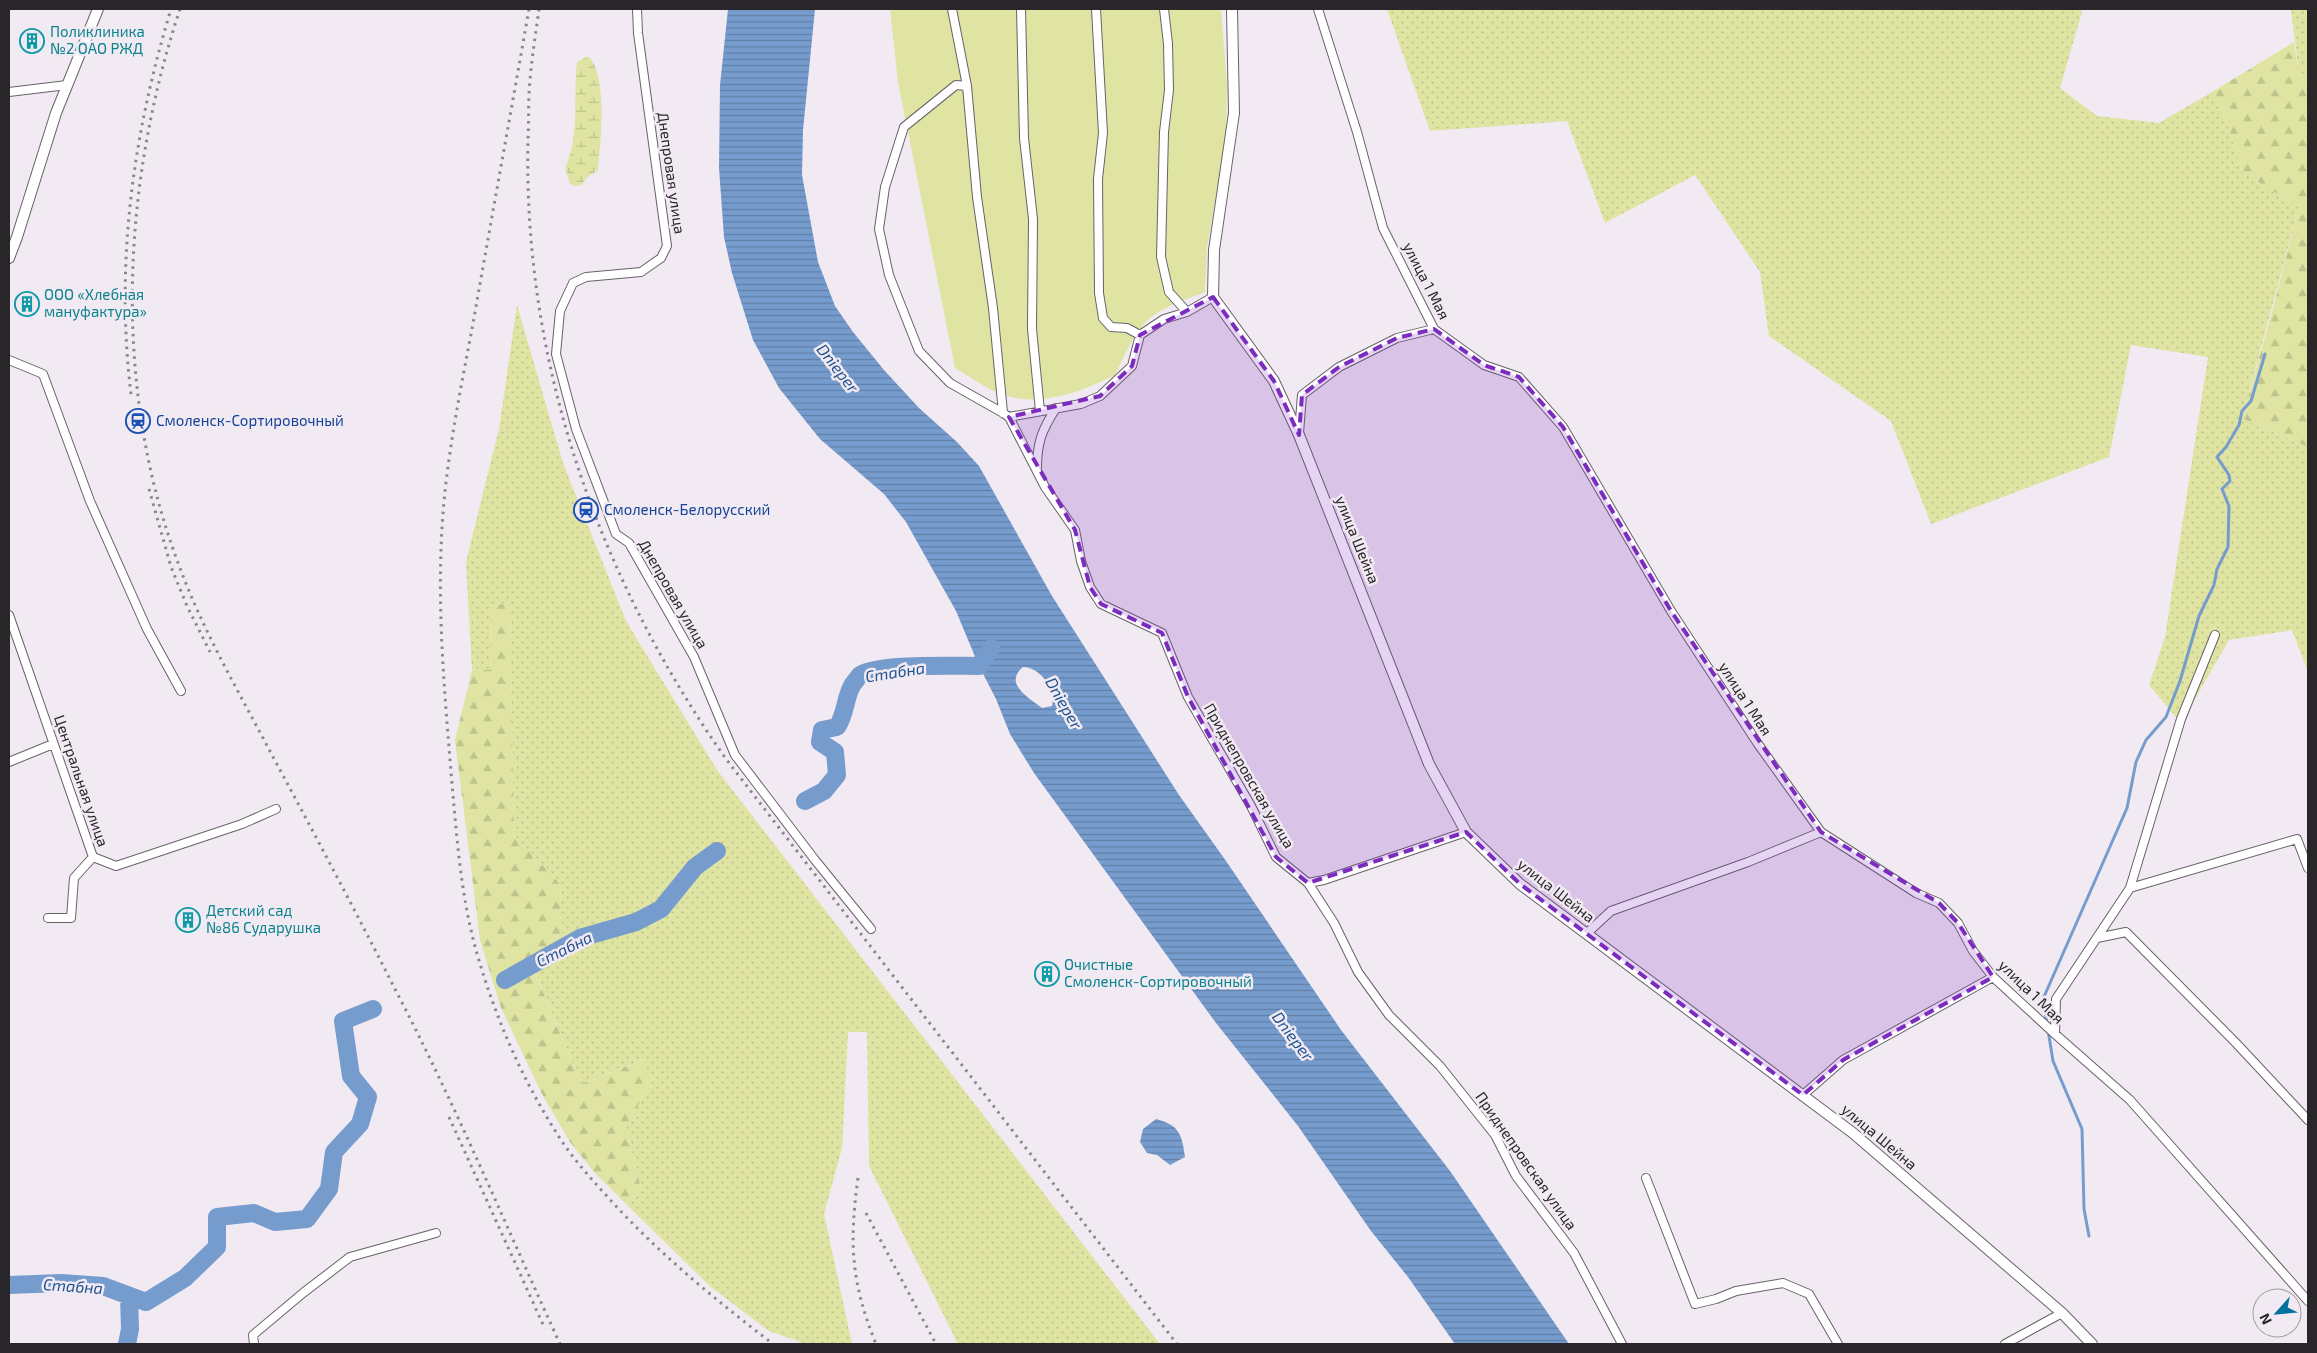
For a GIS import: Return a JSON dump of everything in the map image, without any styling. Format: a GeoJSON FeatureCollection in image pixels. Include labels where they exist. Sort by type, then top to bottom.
{"type":"FeatureCollection","features":[{"type":"Feature","properties":{"kind":"street"},"geometry":{"type":"LineString","coordinates":[[9,258],[56,113],[98,9]]}},
{"type":"Feature","properties":{"kind":"street","name":"Днепровая улица"},"geometry":{"type":"LineString","coordinates":[[637,9],[638,33],[667,246],[661,258],[641,272],[586,277],[573,283],[560,311],[556,354],[576,429],[616,534],[629,543],[690,649],[735,755],[815,860],[872,929]]}},
{"type":"Feature","properties":{"kind":"street"},"geometry":{"type":"LineString","coordinates":[[952,9],[967,86],[977,197],[1006,415]]}},
{"type":"Feature","properties":{"kind":"street"},"geometry":{"type":"LineString","coordinates":[[1021,9],[1024,138],[1033,219],[1032,328],[1040,411]]}},
{"type":"Feature","properties":{"kind":"street"},"geometry":{"type":"LineString","coordinates":[[1096,9],[1102,133],[1098,179],[1099,293],[1103,318],[1111,327],[1126,328],[1140,335]]}},
{"type":"Feature","properties":{"kind":"street"},"geometry":{"type":"LineString","coordinates":[[1164,9],[1168,44],[1169,90],[1164,132],[1161,257],[1169,292],[1187,312]]}},
{"type":"Feature","properties":{"kind":"street"},"geometry":{"type":"LineString","coordinates":[[967,86],[956,85],[904,128],[885,187],[879,229],[889,275],[919,351],[950,383],[1006,415],[1082,404],[1100,396],[1132,366],[1140,335],[1164,319],[1187,312],[1214,297],[1214,250],[1234,113],[1232,9]]}},
{"type":"Feature","properties":{"kind":"street","name":"улица 1 Мая"},"geometry":{"type":"LineString","coordinates":[[1318,9],[1357,132],[1383,228],[1434,330],[1484,365],[1519,376],[1563,428],[1671,611],[1758,744],[1821,832],[1916,892],[1939,903],[1958,923],[1973,951],[1994,977],[2130,1100],[2308,1301]]}},
{"type":"Feature","properties":{"kind":"street"},"geometry":{"type":"LineString","coordinates":[[9,92],[66,86]]}},
{"type":"Feature","properties":{"kind":"street","name":"улица Шейна"},"geometry":{"type":"LineString","coordinates":[[1214,297],[1274,381],[1299,435],[1429,764],[1466,832],[1520,884],[1853,1133],[2062,1313],[2092,1344]]}},
{"type":"Feature","properties":{"kind":"street"},"geometry":{"type":"LineString","coordinates":[[1299,435],[1302,395],[1339,367],[1397,338],[1434,330]]}},
{"type":"Feature","properties":{"kind":"street"},"geometry":{"type":"LineString","coordinates":[[9,360],[43,374],[90,501],[148,629],[181,692]]}},
{"type":"Feature","properties":{"kind":"street"},"geometry":{"type":"LineString","coordinates":[[1037,470],[1037,446],[1043,428],[1056,408]]}},
{"type":"Feature","properties":{"kind":"street","name":"Приднепровская улица"},"geometry":{"type":"LineString","coordinates":[[1006,415],[1045,487],[1075,530],[1081,561],[1090,587],[1102,604],[1162,634],[1188,697],[1251,806],[1276,857],[1308,882],[1334,923],[1358,972],[1389,1015],[1440,1066],[1494,1135],[1516,1176],[1574,1253],[1622,1344]]}},
{"type":"Feature","properties":{"kind":"street","name":"Центральная улица"},"geometry":{"type":"LineString","coordinates":[[9,615],[93,857],[116,866],[242,824],[276,810]]}},
{"type":"Feature","properties":{"kind":"street"},"geometry":{"type":"LineString","coordinates":[[2055,1034],[2056,999],[2130,888],[2181,720],[2215,635]]}},
{"type":"Feature","properties":{"kind":"street"},"geometry":{"type":"LineString","coordinates":[[9,762],[54,744]]}},
{"type":"Feature","properties":{"kind":"street"},"geometry":{"type":"LineString","coordinates":[[1308,882],[1324,880],[1466,832]]}},
{"type":"Feature","properties":{"kind":"street"},"geometry":{"type":"LineString","coordinates":[[1586,934],[1611,911],[1748,862],[1821,832]]}},
{"type":"Feature","properties":{"kind":"street"},"geometry":{"type":"LineString","coordinates":[[2130,888],[2297,839],[2308,868]]}},
{"type":"Feature","properties":{"kind":"street"},"geometry":{"type":"LineString","coordinates":[[48,918],[71,918],[74,878],[93,857]]}},
{"type":"Feature","properties":{"kind":"street"},"geometry":{"type":"LineString","coordinates":[[2097,938],[2126,932],[2235,1042],[2308,1120]]}},
{"type":"Feature","properties":{"kind":"street"},"geometry":{"type":"LineString","coordinates":[[1803,1095],[1843,1060],[1994,977]]}},
{"type":"Feature","properties":{"kind":"street"},"geometry":{"type":"LineString","coordinates":[[1646,1178],[1695,1304],[1716,1299],[1736,1291],[1783,1284],[1809,1294],[1838,1344]]}},
{"type":"Feature","properties":{"kind":"street"},"geometry":{"type":"LineString","coordinates":[[254,1344],[253,1335],[350,1257],[436,1233]]}},
{"type":"Feature","properties":{"kind":"street"},"geometry":{"type":"LineString","coordinates":[[2005,1344],[2062,1313]]}},
{"type":"Feature","properties":{"kind":"highlighted area"},"geometry":{"type":"Polygon","coordinates":[[[1213,297],[1274,381],[1299,435],[1302,395],[1339,367],[1397,338],[1434,329],[1484,365],[1519,377],[1563,427],[1671,611],[1821,832],[1939,903],[1958,923],[1993,977],[1843,1060],[1803,1095],[1520,884],[1466,832],[1308,883],[1276,857],[1188,697],[1162,633],[1101,604],[1090,587],[1075,530],[1009,417],[1100,396],[1132,366],[1140,335],[1213,297]]]}},
{"type":"Feature","properties":{"kind":"green space"},"geometry":{"type":"Polygon","coordinates":[[[890,9],[1221,9],[1227,84],[1226,136],[1207,247],[1205,292],[1183,300],[1149,319],[1134,338],[1115,375],[1073,392],[1043,399],[1028,399],[1013,398],[993,391],[955,368],[898,82],[890,9]]]}},
{"type":"Feature","properties":{"kind":"green space"},"geometry":{"type":"Polygon","coordinates":[[[1387,9],[2080,9],[2082,12],[2060,88],[2097,116],[2159,123],[2212,92],[2227,123],[2242,172],[2299,207],[2242,418],[2308,447],[2308,672],[2292,630],[2229,640],[2181,723],[2149,685],[2165,637],[2208,357],[2131,345],[2109,457],[1931,524],[1891,421],[1769,336],[1760,272],[1695,175],[1605,223],[1567,121],[1430,131],[1387,9]]]}},
{"type":"Feature","properties":{"kind":"green space"},"geometry":{"type":"Polygon","coordinates":[[[2291,9],[2308,9],[2308,81],[2299,74],[2291,9]]]}},
{"type":"Feature","properties":{"kind":"green space"},"geometry":{"type":"Polygon","coordinates":[[[2294,42],[2299,74],[2308,81],[2308,447],[2242,418],[2299,207],[2242,172],[2227,123],[2212,92],[2294,42]]]}},
{"type":"Feature","properties":{"kind":"green space"},"geometry":{"type":"Polygon","coordinates":[[[588,56],[594,65],[601,93],[602,110],[598,170],[586,178],[582,185],[575,186],[570,184],[565,168],[573,143],[577,62],[588,56]]]}},
{"type":"Feature","properties":{"kind":"green space"},"geometry":{"type":"Polygon","coordinates":[[[517,305],[563,463],[626,621],[717,770],[1160,1344],[958,1344],[869,1166],[867,1032],[848,1032],[842,1148],[824,1214],[852,1344],[806,1344],[769,1331],[711,1287],[627,1205],[641,1189],[626,1126],[653,1080],[642,1060],[581,1084],[532,964],[563,949],[560,884],[514,835],[510,602],[491,607],[490,670],[472,670],[466,562],[499,429],[517,305]]]}},
{"type":"Feature","properties":{"kind":"green space"},"geometry":{"type":"Polygon","coordinates":[[[510,602],[514,835],[560,884],[563,949],[532,965],[581,1084],[643,1060],[653,1080],[626,1126],[641,1189],[627,1205],[594,1172],[570,1142],[542,1094],[501,1008],[480,940],[455,740],[472,670],[490,670],[491,607],[510,602]]]}},
{"type":"Feature","properties":{"kind":"water","name":"Dnieper"},"geometry":{"type":"Polygon","coordinates":[[[728,9],[815,9],[803,130],[802,175],[818,262],[835,306],[853,332],[884,370],[919,408],[957,442],[979,466],[1052,596],[1179,795],[1341,1030],[1450,1171],[1569,1344],[1455,1344],[1408,1277],[1371,1231],[1298,1126],[1216,1023],[1034,773],[1010,734],[956,611],[906,522],[884,494],[820,439],[779,388],[753,340],[732,273],[724,237],[719,168],[720,85],[728,9]],[[1023,667],[1018,673],[1016,679],[1020,690],[1042,708],[1052,706],[1052,693],[1046,680],[1029,668],[1023,667]]]}},
{"type":"Feature","properties":{"kind":"water"},"geometry":{"type":"Polygon","coordinates":[[[1156,1119],[1170,1124],[1181,1136],[1185,1157],[1170,1165],[1157,1155],[1147,1153],[1140,1142],[1143,1129],[1156,1119]]]}},
{"type":"Feature","properties":{"kind":"waterway"},"geometry":{"type":"LineString","coordinates":[[2089,1236],[2084,1209],[2082,1129],[2053,1061],[2043,999],[2127,808],[2136,762],[2146,740],[2166,717],[2180,681],[2199,616],[2214,585],[2217,569],[2228,547],[2229,506],[2222,489],[2230,481],[2229,475],[2217,457],[2226,447],[2239,425],[2242,411],[2251,401],[2265,354]]}},
{"type":"Feature","properties":{"kind":"waterway","name":"Стабна"},"geometry":{"type":"LineString","coordinates":[[805,801],[824,791],[837,775],[835,752],[820,742],[822,730],[837,727],[850,689],[860,675],[870,671],[899,667],[979,666],[991,648]]}},
{"type":"Feature","properties":{"kind":"waterway","name":"Стабна"},"geometry":{"type":"LineString","coordinates":[[505,980],[580,938],[636,922],[661,909],[695,867],[717,851]]}},
{"type":"Feature","properties":{"kind":"waterway","name":"Стабна"},"geometry":{"type":"LineString","coordinates":[[9,1285],[61,1283],[103,1286],[146,1302],[185,1278],[217,1247],[217,1217],[254,1213],[275,1222],[307,1219],[329,1189],[334,1152],[360,1124],[368,1097],[351,1076],[343,1021],[373,1009]]}},
{"type":"Feature","properties":{"kind":"waterway"},"geometry":{"type":"LineString","coordinates":[[127,1344],[130,1329],[129,1296]]}},
{"type":"Feature","properties":{"kind":"railway"},"geometry":{"type":"LineString","coordinates":[[131,394],[125,296],[131,199],[146,103],[171,9]]}},
{"type":"Feature","properties":{"kind":"railway"},"geometry":{"type":"LineString","coordinates":[[180,9],[160,77],[146,147],[136,217],[132,289],[135,360],[143,431],[158,500],[180,568],[211,640],[418,1034],[460,1122],[560,1344]]}},
{"type":"Feature","properties":{"kind":"railway"},"geometry":{"type":"LineString","coordinates":[[529,9],[455,423],[442,528],[440,592],[444,688],[463,888],[476,950],[492,1001],[523,1074],[563,1143],[594,1182],[652,1242],[711,1295],[773,1344]]}},
{"type":"Feature","properties":{"kind":"railway"},"geometry":{"type":"LineString","coordinates":[[539,9],[529,87],[528,140],[530,223],[539,305],[555,386],[577,465],[606,542],[640,617],[681,689],[726,759],[1177,1344]]}},
{"type":"Feature","properties":{"kind":"railway"},"geometry":{"type":"LineString","coordinates":[[149,489],[171,567],[187,606],[210,652]]}},
{"type":"Feature","properties":{"kind":"railway"},"geometry":{"type":"LineString","coordinates":[[449,1117],[545,1329]]}},
{"type":"Feature","properties":{"kind":"railway"},"geometry":{"type":"LineString","coordinates":[[858,1178],[853,1243],[854,1262],[861,1301],[876,1344]]}},
{"type":"Feature","properties":{"kind":"railway"},"geometry":{"type":"LineString","coordinates":[[866,1213],[936,1344]]}},
{"type":"Feature","properties":{"kind":"place","name":"Поликлиника №2 ОАО РЖД"},"geometry":{"type":"Point","coordinates":[32,41]}},
{"type":"Feature","properties":{"kind":"place","name":"ООО «Хлебная мануфактура»"},"geometry":{"type":"Point","coordinates":[27,304]}},
{"type":"Feature","properties":{"kind":"place","name":"Смоленск-Сортировочный"},"geometry":{"type":"Point","coordinates":[138,421]}},
{"type":"Feature","properties":{"kind":"place","name":"Смоленск-Белорусский"},"geometry":{"type":"Point","coordinates":[586,510]}},
{"type":"Feature","properties":{"kind":"place","name":"Детский сад №86 Сударушка"},"geometry":{"type":"Point","coordinates":[188,920]}},
{"type":"Feature","properties":{"kind":"place","name":"Очистные Смоленск-Сортировочный"},"geometry":{"type":"Point","coordinates":[1047,974]}}]}
